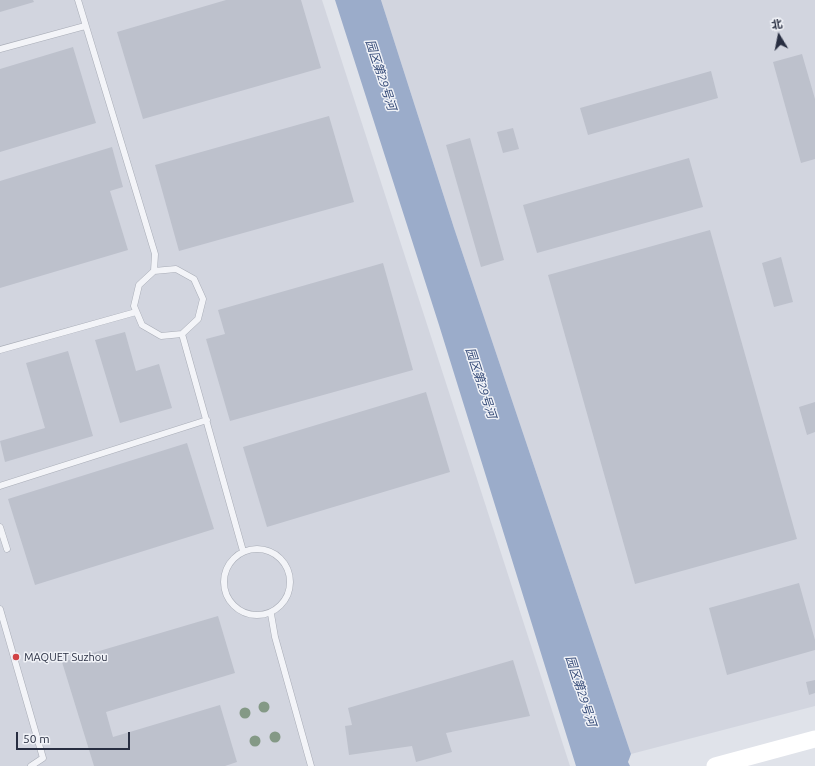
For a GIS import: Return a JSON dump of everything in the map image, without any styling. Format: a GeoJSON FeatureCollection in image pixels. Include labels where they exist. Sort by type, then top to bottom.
{"type":"FeatureCollection","features":[{"type":"Feature","properties":{"kind":"main road"},"geometry":{"type":"LineString","coordinates":[[715,766],[815,738]]}},
{"type":"Feature","properties":{"kind":"lane"},"geometry":{"type":"LineString","coordinates":[[78,0],[155,254],[154,271]]}},
{"type":"Feature","properties":{"kind":"lane"},"geometry":{"type":"LineString","coordinates":[[0,49],[85,26]]}},
{"type":"Feature","properties":{"kind":"lane"},"geometry":{"type":"LineString","coordinates":[[176,269],[194,279],[203,299],[198,319],[182,334],[161,336],[142,325],[136,312],[134,306],[139,285],[154,271],[176,269]]}},
{"type":"Feature","properties":{"kind":"lane"},"geometry":{"type":"LineString","coordinates":[[0,350],[136,312]]}},
{"type":"Feature","properties":{"kind":"lane"},"geometry":{"type":"LineString","coordinates":[[182,334],[243,551]]}},
{"type":"Feature","properties":{"kind":"lane"},"geometry":{"type":"LineString","coordinates":[[0,486],[207,420]]}},
{"type":"Feature","properties":{"kind":"lane"},"geometry":{"type":"LineString","coordinates":[[0,527],[7,549]]}},
{"type":"Feature","properties":{"kind":"lane"},"geometry":{"type":"LineString","coordinates":[[264,548],[283,559],[289,572],[292,579],[287,600],[271,614],[250,616],[231,605],[223,586],[227,565],[243,551],[264,548]]}},
{"type":"Feature","properties":{"kind":"lane"},"geometry":{"type":"LineString","coordinates":[[0,609],[43,758],[31,766]]}},
{"type":"Feature","properties":{"kind":"lane"},"geometry":{"type":"LineString","coordinates":[[271,614],[275,637],[311,766]]}},
{"type":"Feature","properties":{"kind":"shaded area"},"geometry":{"type":"Polygon","coordinates":[[[0,0],[322,0],[570,766],[0,766],[0,0]]]}},
{"type":"Feature","properties":{"kind":"shaded area"},"geometry":{"type":"Polygon","coordinates":[[[381,0],[815,0],[815,706],[631,754],[454,228],[381,0]]]}},
{"type":"Feature","properties":{"kind":"water","name":"园区第29号河"},"geometry":{"type":"Polygon","coordinates":[[[335,0],[381,0],[454,228],[631,754],[628,762],[630,766],[576,766],[439,325],[335,0]]]}},
{"type":"Feature","properties":{"kind":"building"},"geometry":{"type":"Polygon","coordinates":[[[0,0],[33,0],[34,2],[0,12],[0,0]]]}},
{"type":"Feature","properties":{"kind":"building"},"geometry":{"type":"Polygon","coordinates":[[[226,0],[301,0],[321,68],[143,119],[117,32],[226,0]]]}},
{"type":"Feature","properties":{"kind":"building"},"geometry":{"type":"Polygon","coordinates":[[[73,47],[96,123],[0,152],[0,69],[73,47]]]}},
{"type":"Feature","properties":{"kind":"building"},"geometry":{"type":"Polygon","coordinates":[[[802,54],[815,99],[815,159],[801,163],[773,62],[802,54]]]}},
{"type":"Feature","properties":{"kind":"building"},"geometry":{"type":"Polygon","coordinates":[[[711,71],[718,98],[588,135],[580,108],[711,71]]]}},
{"type":"Feature","properties":{"kind":"building"},"geometry":{"type":"Polygon","coordinates":[[[329,116],[354,202],[179,251],[155,165],[329,116]]]}},
{"type":"Feature","properties":{"kind":"building"},"geometry":{"type":"Polygon","coordinates":[[[513,128],[519,149],[503,153],[497,132],[513,128]]]}},
{"type":"Feature","properties":{"kind":"building"},"geometry":{"type":"Polygon","coordinates":[[[470,138],[504,260],[481,267],[446,145],[470,138]]]}},
{"type":"Feature","properties":{"kind":"building"},"geometry":{"type":"Polygon","coordinates":[[[112,147],[123,187],[110,191],[128,250],[0,288],[0,181],[112,147]]]}},
{"type":"Feature","properties":{"kind":"building"},"geometry":{"type":"Polygon","coordinates":[[[689,158],[703,207],[537,253],[523,205],[689,158]]]}},
{"type":"Feature","properties":{"kind":"building"},"geometry":{"type":"Polygon","coordinates":[[[710,230],[797,539],[635,584],[548,275],[710,230]]]}},
{"type":"Feature","properties":{"kind":"building"},"geometry":{"type":"Polygon","coordinates":[[[781,257],[793,302],[774,307],[762,263],[781,257]]]}},
{"type":"Feature","properties":{"kind":"building"},"geometry":{"type":"Polygon","coordinates":[[[383,263],[413,370],[230,421],[206,339],[225,334],[218,310],[383,263]]]}},
{"type":"Feature","properties":{"kind":"building"},"geometry":{"type":"Polygon","coordinates":[[[125,332],[136,371],[159,364],[172,408],[120,423],[95,340],[125,332]]]}},
{"type":"Feature","properties":{"kind":"building"},"geometry":{"type":"Polygon","coordinates":[[[68,351],[93,436],[5,462],[0,441],[45,428],[26,363],[68,351]]]}},
{"type":"Feature","properties":{"kind":"building"},"geometry":{"type":"Polygon","coordinates":[[[426,392],[450,472],[267,527],[243,447],[426,392]]]}},
{"type":"Feature","properties":{"kind":"building"},"geometry":{"type":"Polygon","coordinates":[[[815,402],[815,432],[807,435],[799,407],[815,402]]]}},
{"type":"Feature","properties":{"kind":"building"},"geometry":{"type":"Polygon","coordinates":[[[187,443],[214,529],[35,585],[8,499],[187,443]]]}},
{"type":"Feature","properties":{"kind":"building"},"geometry":{"type":"Polygon","coordinates":[[[799,583],[815,640],[815,650],[727,675],[709,608],[799,583]]]}},
{"type":"Feature","properties":{"kind":"building"},"geometry":{"type":"Polygon","coordinates":[[[218,616],[235,673],[106,712],[113,737],[220,705],[237,762],[225,766],[94,766],[62,662],[218,616]]]}},
{"type":"Feature","properties":{"kind":"building"},"geometry":{"type":"Polygon","coordinates":[[[513,660],[530,716],[446,733],[452,752],[416,762],[412,746],[349,755],[345,726],[352,725],[348,708],[513,660]]]}},
{"type":"Feature","properties":{"kind":"building"},"geometry":{"type":"Polygon","coordinates":[[[815,680],[815,693],[809,695],[806,682],[815,680]]]}},
{"type":"Feature","properties":{"kind":"place","name":"MAQUET Suzhou"},"geometry":{"type":"Point","coordinates":[16,657]}}]}
